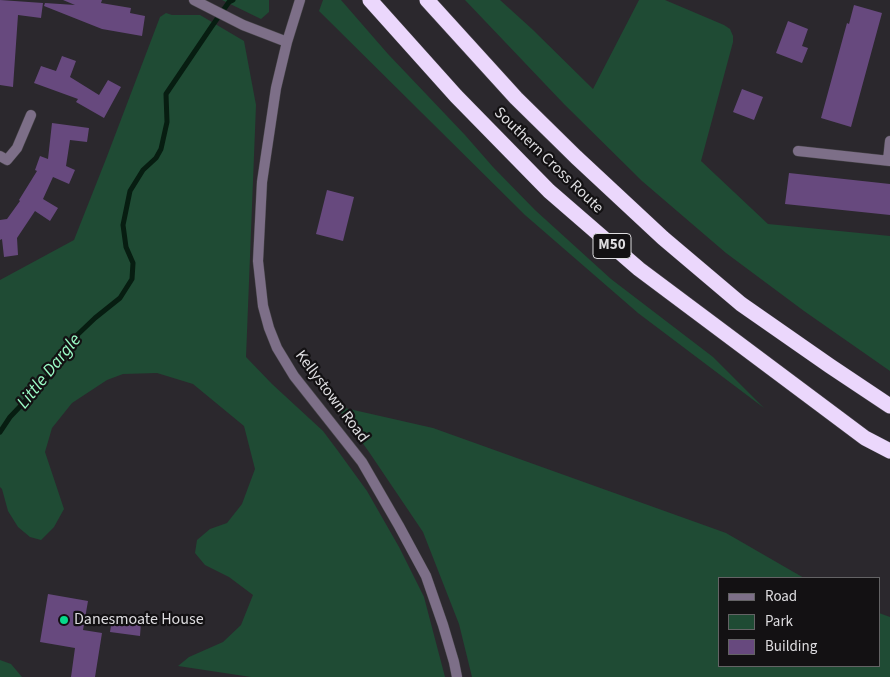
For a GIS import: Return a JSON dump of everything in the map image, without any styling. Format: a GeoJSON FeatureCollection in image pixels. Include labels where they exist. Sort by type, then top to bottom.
{"type":"FeatureCollection","features":[{"type":"Feature","properties":{"kind":"highway","name":"Southern Cross Route"},"geometry":{"type":"LineString","coordinates":[[370,0],[456,96],[556,198],[639,269],[865,438],[890,451]]}},
{"type":"Feature","properties":{"kind":"highway","name":"Southern Cross Route"},"geometry":{"type":"LineString","coordinates":[[427,0],[516,98],[576,158],[663,238],[741,304],[890,406]]}},
{"type":"Feature","properties":{"kind":"street"},"geometry":{"type":"LineString","coordinates":[[194,0],[256,31],[287,42]]}},
{"type":"Feature","properties":{"kind":"street","name":"Kellystown Road"},"geometry":{"type":"LineString","coordinates":[[300,0],[276,88],[262,182],[258,260],[263,306],[277,348],[294,376],[362,462],[426,576],[443,625],[457,677]]}},
{"type":"Feature","properties":{"kind":"street"},"geometry":{"type":"LineString","coordinates":[[0,156],[7,160],[16,148],[31,115]]}},
{"type":"Feature","properties":{"kind":"street"},"geometry":{"type":"LineString","coordinates":[[798,151],[889,160],[890,141]]}},
{"type":"Feature","properties":{"kind":"green space"},"geometry":{"type":"Polygon","coordinates":[[[222,0],[269,0],[269,12],[261,19],[222,0]]]}},
{"type":"Feature","properties":{"kind":"green space"},"geometry":{"type":"Polygon","coordinates":[[[323,0],[341,0],[388,54],[535,210],[611,279],[713,357],[764,408],[638,313],[525,215],[319,11],[323,0]]]}},
{"type":"Feature","properties":{"kind":"green space"},"geometry":{"type":"Polygon","coordinates":[[[465,0],[500,0],[593,89],[639,0],[665,0],[730,29],[733,42],[701,161],[768,224],[890,236],[890,371],[804,311],[726,253],[642,181],[564,104],[465,0]]]}},
{"type":"Feature","properties":{"kind":"green space"},"geometry":{"type":"Polygon","coordinates":[[[166,13],[172,15],[200,15],[244,41],[256,105],[246,357],[323,431],[367,491],[399,547],[424,597],[445,677],[251,677],[178,666],[189,657],[223,642],[241,625],[253,595],[229,577],[205,565],[195,553],[197,540],[210,529],[227,523],[242,504],[255,469],[244,426],[193,384],[157,373],[123,374],[107,380],[72,403],[52,428],[45,452],[64,509],[54,527],[41,540],[30,537],[18,527],[8,511],[0,487],[0,280],[74,240],[160,17],[166,13]]]}},
{"type":"Feature","properties":{"kind":"green space"},"geometry":{"type":"Polygon","coordinates":[[[336,406],[433,428],[726,533],[802,577],[718,577],[718,667],[880,667],[880,613],[890,617],[890,677],[472,677],[459,624],[423,532],[336,406]]]}},
{"type":"Feature","properties":{"kind":"green space"},"geometry":{"type":"Polygon","coordinates":[[[0,660],[11,664],[22,677],[0,677],[0,660]]]}},
{"type":"Feature","properties":{"kind":"building"},"geometry":{"type":"Polygon","coordinates":[[[0,0],[43,3],[41,18],[18,15],[13,87],[0,85],[0,0]]]}},
{"type":"Feature","properties":{"kind":"building"},"geometry":{"type":"Polygon","coordinates":[[[63,0],[102,0],[101,3],[131,8],[130,13],[145,16],[142,36],[102,29],[44,6],[45,3],[75,5],[63,0]]]}},
{"type":"Feature","properties":{"kind":"building"},"geometry":{"type":"Polygon","coordinates":[[[854,5],[882,13],[851,127],[821,118],[847,23],[849,24],[854,5]]]}},
{"type":"Feature","properties":{"kind":"building"},"geometry":{"type":"Polygon","coordinates":[[[788,21],[808,29],[802,46],[808,48],[802,63],[776,53],[788,21]]]}},
{"type":"Feature","properties":{"kind":"building"},"geometry":{"type":"Polygon","coordinates":[[[62,56],[76,61],[70,77],[99,95],[108,80],[121,87],[104,118],[76,102],[78,99],[34,83],[41,66],[56,71],[62,56]]]}},
{"type":"Feature","properties":{"kind":"building"},"geometry":{"type":"Polygon","coordinates":[[[742,89],[763,97],[754,120],[733,112],[742,89]]]}},
{"type":"Feature","properties":{"kind":"building"},"geometry":{"type":"Polygon","coordinates":[[[52,123],[89,128],[87,142],[70,140],[66,166],[75,170],[69,184],[53,177],[43,199],[58,208],[50,221],[35,211],[17,238],[18,255],[4,257],[2,239],[0,240],[0,220],[7,219],[20,201],[37,171],[35,170],[40,156],[48,159],[52,123]]]}},
{"type":"Feature","properties":{"kind":"building"},"geometry":{"type":"Polygon","coordinates":[[[789,173],[890,184],[890,215],[785,204],[789,173]]]}},
{"type":"Feature","properties":{"kind":"building"},"geometry":{"type":"Polygon","coordinates":[[[327,190],[354,197],[343,241],[316,234],[327,190]]]}},
{"type":"Feature","properties":{"kind":"building","name":"Danesmoate House"},"geometry":{"type":"Polygon","coordinates":[[[48,594],[88,601],[83,630],[102,633],[95,677],[71,677],[75,648],[40,642],[48,594]]]}},
{"type":"Feature","properties":{"kind":"building"},"geometry":{"type":"Polygon","coordinates":[[[112,619],[141,622],[140,636],[110,632],[112,619]]]}},
{"type":"Feature","properties":{"kind":"waterway","name":"Little Dargle"},"geometry":{"type":"LineString","coordinates":[[0,432],[10,417],[51,374],[73,339],[120,298],[132,279],[133,263],[126,247],[123,225],[130,191],[143,170],[156,158],[161,149],[167,122],[166,94],[229,2],[233,0]]}},
{"type":"Feature","properties":{"kind":"place","name":"Danesmoate House"},"geometry":{"type":"Point","coordinates":[64,620]}}]}
